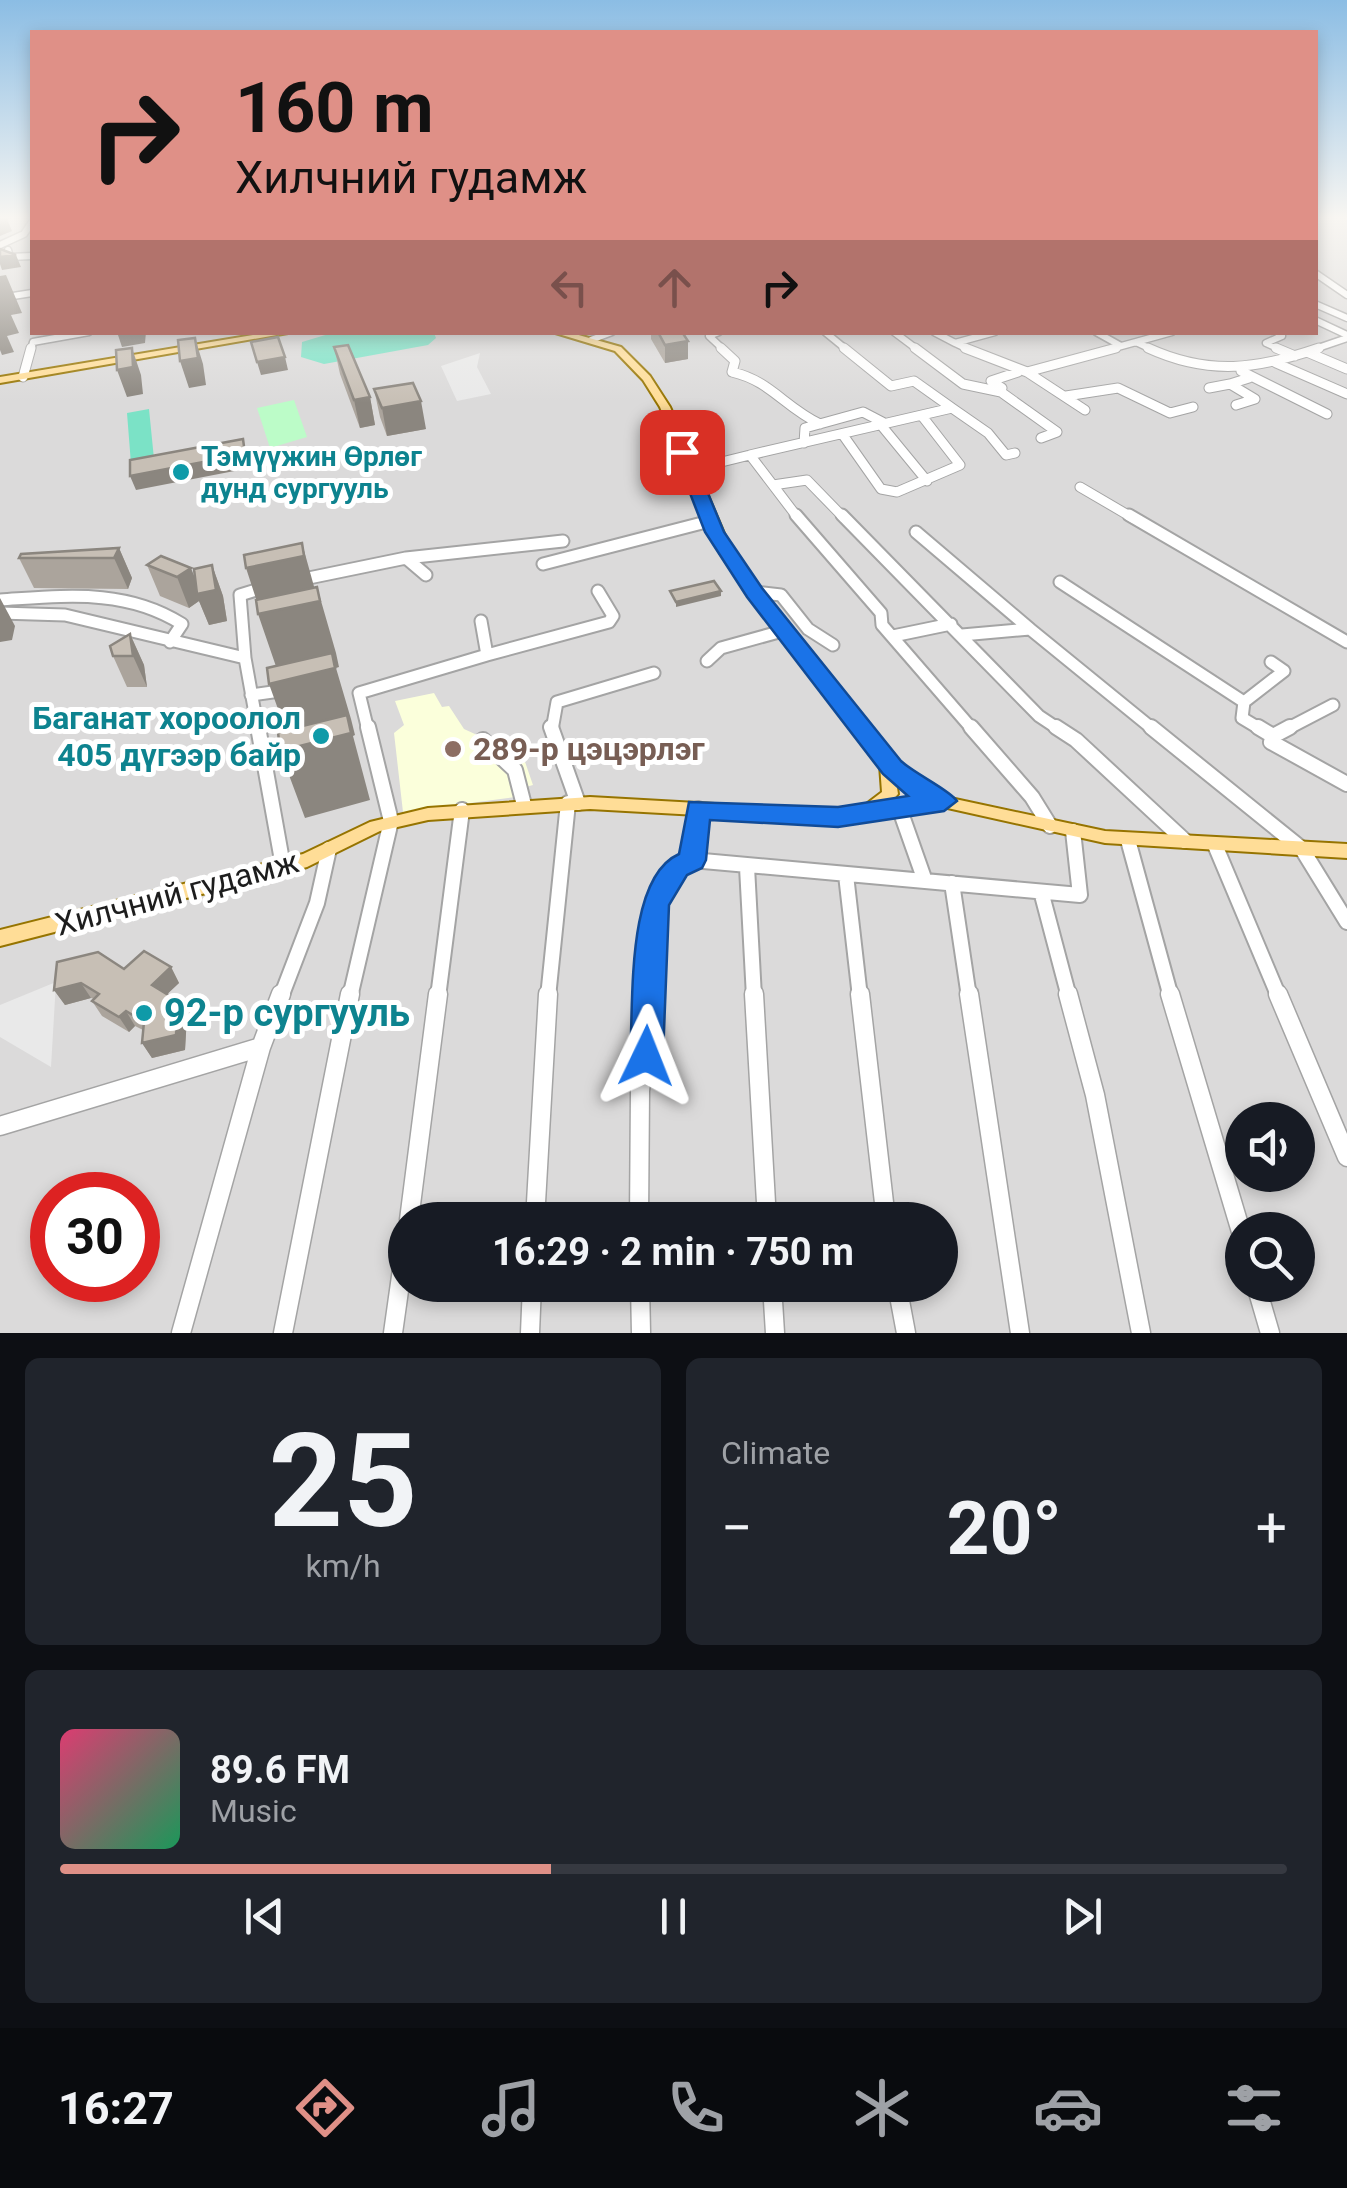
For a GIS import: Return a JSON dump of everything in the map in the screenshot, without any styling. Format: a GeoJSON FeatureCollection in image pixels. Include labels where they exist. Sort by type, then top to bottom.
{"type":"FeatureCollection","features":[{"type":"Feature","properties":{"kind":"main road"},"geometry":{"type":"LineString","coordinates":[[0,380],[269,335]]}},
{"type":"Feature","properties":{"kind":"main road"},"geometry":{"type":"LineString","coordinates":[[569,335],[624,353],[652,384],[710,521],[754,592],[882,756],[913,788],[944,801],[1128,840],[1347,851]]}},
{"type":"Feature","properties":{"kind":"main road"},"geometry":{"type":"LineString","coordinates":[[859,816],[882,804],[891,789],[882,756]]}},
{"type":"Feature","properties":{"kind":"main road"},"geometry":{"type":"LineString","coordinates":[[891,789],[913,788]]}},
{"type":"Feature","properties":{"kind":"main road","name":"Хилчний гудамж"},"geometry":{"type":"LineString","coordinates":[[0,938],[283,866],[391,821],[462,810],[573,803],[859,816],[944,801]]}},
{"type":"Feature","properties":{"kind":"street"},"geometry":{"type":"LineString","coordinates":[[1323,278],[1347,295]]}},
{"type":"Feature","properties":{"kind":"street"},"geometry":{"type":"LineString","coordinates":[[0,298],[30,300]]}},
{"type":"Feature","properties":{"kind":"street"},"geometry":{"type":"LineString","coordinates":[[1318,305],[1347,318]]}},
{"type":"Feature","properties":{"kind":"street"},"geometry":{"type":"LineString","coordinates":[[1318,322],[1347,337]]}},
{"type":"Feature","properties":{"kind":"street"},"geometry":{"type":"LineString","coordinates":[[23,377],[33,338],[62,335]]}},
{"type":"Feature","properties":{"kind":"street"},"geometry":{"type":"LineString","coordinates":[[590,340],[604,335]]}},
{"type":"Feature","properties":{"kind":"street"},"geometry":{"type":"LineString","coordinates":[[712,335],[734,361],[732,372],[758,378],[796,413],[820,424]]}},
{"type":"Feature","properties":{"kind":"street"},"geometry":{"type":"LineString","coordinates":[[829,335],[891,386],[914,381],[988,433],[1006,455],[1015,453]]}},
{"type":"Feature","properties":{"kind":"street"},"geometry":{"type":"LineString","coordinates":[[898,335],[963,384],[1001,392],[1057,432],[1041,438]]}},
{"type":"Feature","properties":{"kind":"street"},"geometry":{"type":"LineString","coordinates":[[940,335],[1025,371],[1085,410]]}},
{"type":"Feature","properties":{"kind":"street"},"geometry":{"type":"LineString","coordinates":[[955,343],[984,335]]}},
{"type":"Feature","properties":{"kind":"street"},"geometry":{"type":"LineString","coordinates":[[1101,335],[1121,346]]}},
{"type":"Feature","properties":{"kind":"street"},"geometry":{"type":"LineString","coordinates":[[1051,420],[991,380],[1161,335]]}},
{"type":"Feature","properties":{"kind":"street"},"geometry":{"type":"LineString","coordinates":[[1280,335],[1266,343],[1295,356]]}},
{"type":"Feature","properties":{"kind":"street"},"geometry":{"type":"LineString","coordinates":[[1136,342],[1186,366],[1240,371],[1276,363],[1347,337]]}},
{"type":"Feature","properties":{"kind":"street"},"geometry":{"type":"LineString","coordinates":[[1307,352],[1347,369]]}},
{"type":"Feature","properties":{"kind":"street"},"geometry":{"type":"LineString","coordinates":[[1276,363],[1347,394]]}},
{"type":"Feature","properties":{"kind":"street"},"geometry":{"type":"LineString","coordinates":[[1240,371],[1327,414]]}},
{"type":"Feature","properties":{"kind":"street"},"geometry":{"type":"LineString","coordinates":[[1210,388],[1249,378]]}},
{"type":"Feature","properties":{"kind":"street"},"geometry":{"type":"LineString","coordinates":[[1230,384],[1255,400],[1236,406]]}},
{"type":"Feature","properties":{"kind":"street"},"geometry":{"type":"LineString","coordinates":[[1066,396],[1118,388],[1170,413],[1193,406]]}},
{"type":"Feature","properties":{"kind":"street"},"geometry":{"type":"LineString","coordinates":[[689,470],[952,408]]}},
{"type":"Feature","properties":{"kind":"street"},"geometry":{"type":"LineString","coordinates":[[804,443],[805,428],[863,412],[884,425],[927,481]]}},
{"type":"Feature","properties":{"kind":"street"},"geometry":{"type":"LineString","coordinates":[[843,435],[882,489],[897,492],[960,465],[922,416]]}},
{"type":"Feature","properties":{"kind":"street"},"geometry":{"type":"LineString","coordinates":[[750,455],[816,542],[881,613],[882,624],[1032,797],[1050,826]]}},
{"type":"Feature","properties":{"kind":"street"},"geometry":{"type":"LineString","coordinates":[[772,485],[808,480],[1039,716],[1076,740],[1188,844]]}},
{"type":"Feature","properties":{"kind":"street"},"geometry":{"type":"LineString","coordinates":[[1080,487],[1347,642]]}},
{"type":"Feature","properties":{"kind":"street"},"geometry":{"type":"LineString","coordinates":[[543,564],[710,521]]}},
{"type":"Feature","properties":{"kind":"street"},"geometry":{"type":"LineString","coordinates":[[916,532],[1302,849],[1347,922]]}},
{"type":"Feature","properties":{"kind":"street"},"geometry":{"type":"LineString","coordinates":[[283,866],[245,658],[240,595],[406,558],[564,540]]}},
{"type":"Feature","properties":{"kind":"street"},"geometry":{"type":"LineString","coordinates":[[406,558],[426,575]]}},
{"type":"Feature","properties":{"kind":"street"},"geometry":{"type":"LineString","coordinates":[[1060,582],[1244,702]]}},
{"type":"Feature","properties":{"kind":"street"},"geometry":{"type":"LineString","coordinates":[[283,1333],[354,976],[391,821],[354,693],[609,622],[613,616],[598,591]]}},
{"type":"Feature","properties":{"kind":"street"},"geometry":{"type":"LineString","coordinates":[[754,592],[781,594],[808,629],[833,645]]}},
{"type":"Feature","properties":{"kind":"street"},"geometry":{"type":"LineString","coordinates":[[170,642],[182,624],[143,602],[113,594],[6,600],[0,611],[65,615],[170,642],[245,658]]}},
{"type":"Feature","properties":{"kind":"street"},"geometry":{"type":"LineString","coordinates":[[481,622],[487,655]]}},
{"type":"Feature","properties":{"kind":"street"},"geometry":{"type":"LineString","coordinates":[[893,636],[951,624]]}},
{"type":"Feature","properties":{"kind":"street"},"geometry":{"type":"LineString","coordinates":[[962,635],[1030,629]]}},
{"type":"Feature","properties":{"kind":"street"},"geometry":{"type":"LineString","coordinates":[[706,661],[721,648],[786,630]]}},
{"type":"Feature","properties":{"kind":"street"},"geometry":{"type":"LineString","coordinates":[[1271,662],[1284,671],[1244,702],[1242,718],[1273,736]]}},
{"type":"Feature","properties":{"kind":"street"},"geometry":{"type":"LineString","coordinates":[[537,1202],[550,958],[573,803],[550,725],[550,711],[557,702],[654,674]]}},
{"type":"Feature","properties":{"kind":"street"},"geometry":{"type":"LineString","coordinates":[[251,695],[300,688]]}},
{"type":"Feature","properties":{"kind":"street"},"geometry":{"type":"LineString","coordinates":[[1333,705],[1273,736],[1270,742],[1347,784]]}},
{"type":"Feature","properties":{"kind":"street"},"geometry":{"type":"LineString","coordinates":[[483,740],[515,770],[524,805]]}},
{"type":"Feature","properties":{"kind":"street"},"geometry":{"type":"LineString","coordinates":[[411,1202],[462,810]]}},
{"type":"Feature","properties":{"kind":"street"},"geometry":{"type":"LineString","coordinates":[[692,860],[698,810]]}},
{"type":"Feature","properties":{"kind":"street"},"geometry":{"type":"LineString","coordinates":[[900,810],[925,881]]}},
{"type":"Feature","properties":{"kind":"street"},"geometry":{"type":"LineString","coordinates":[[638,1202],[640,1091],[646,1056],[655,903],[678,867],[692,860],[1042,895],[1080,895],[1073,831]]}},
{"type":"Feature","properties":{"kind":"street"},"geometry":{"type":"LineString","coordinates":[[1128,840],[1132,868],[1235,1212]]}},
{"type":"Feature","properties":{"kind":"street"},"geometry":{"type":"LineString","coordinates":[[1215,845],[1347,1158]]}},
{"type":"Feature","properties":{"kind":"street"},"geometry":{"type":"LineString","coordinates":[[181,1333],[261,1047],[317,903],[329,850]]}},
{"type":"Feature","properties":{"kind":"street"},"geometry":{"type":"LineString","coordinates":[[747,867],[767,1202]]}},
{"type":"Feature","properties":{"kind":"street"},"geometry":{"type":"LineString","coordinates":[[846,875],[884,1202]]}},
{"type":"Feature","properties":{"kind":"street"},"geometry":{"type":"LineString","coordinates":[[952,883],[1020,1333]]}},
{"type":"Feature","properties":{"kind":"street"},"geometry":{"type":"LineString","coordinates":[[1042,895],[1095,1096],[1141,1333]]}},
{"type":"Feature","properties":{"kind":"street"},"geometry":{"type":"LineString","coordinates":[[0,1126],[261,1047]]}},
{"type":"Feature","properties":{"kind":"street"},"geometry":{"type":"LineString","coordinates":[[393,1333],[397,1302]]}},
{"type":"Feature","properties":{"kind":"street"},"geometry":{"type":"LineString","coordinates":[[530,1333],[531,1302]]}},
{"type":"Feature","properties":{"kind":"street"},"geometry":{"type":"LineString","coordinates":[[640,1302],[641,1333]]}},
{"type":"Feature","properties":{"kind":"street"},"geometry":{"type":"LineString","coordinates":[[773,1302],[775,1333]]}},
{"type":"Feature","properties":{"kind":"street"},"geometry":{"type":"LineString","coordinates":[[900,1302],[906,1333]]}},
{"type":"Feature","properties":{"kind":"street"},"geometry":{"type":"LineString","coordinates":[[1261,1302],[1270,1333]]}},
{"type":"Feature","properties":{"kind":"shaded area"},"geometry":{"type":"Polygon","coordinates":[[[0,278],[30,278],[30,335],[1318,335],[1318,278],[1347,278],[1347,1333],[0,1333],[0,278]]]}},
{"type":"Feature","properties":{"kind":"shaded area"},"geometry":{"type":"Polygon","coordinates":[[[480,353],[477,367],[491,394],[457,401],[441,366],[480,353]]]}},
{"type":"Feature","properties":{"kind":"shaded area","name":"289-р цэцэрлэг"},"geometry":{"type":"Polygon","coordinates":[[[434,693],[442,707],[449,706],[464,729],[523,756],[533,785],[515,790],[515,797],[403,812],[394,733],[404,725],[395,701],[434,693]]]}},
{"type":"Feature","properties":{"kind":"shaded area"},"geometry":{"type":"Polygon","coordinates":[[[56,982],[51,1067],[0,1037],[0,1005],[56,982]]]}},
{"type":"Feature","properties":{"kind":"green space"},"geometry":{"type":"Polygon","coordinates":[[[325,335],[436,338],[428,345],[324,364],[301,357],[302,342],[325,335]]]}},
{"type":"Feature","properties":{"kind":"green space"},"geometry":{"type":"Polygon","coordinates":[[[294,400],[307,437],[270,448],[257,408],[294,400]]]}},
{"type":"Feature","properties":{"kind":"green space"},"geometry":{"type":"Polygon","coordinates":[[[149,409],[154,459],[131,464],[127,413],[149,409]]]}},
{"type":"Feature","properties":{"kind":"building"},"geometry":{"type":"Polygon","coordinates":[[[660,335],[684,335],[688,341],[665,345],[660,335]]]}},
{"type":"Feature","properties":{"kind":"building"},"geometry":{"type":"Polygon","coordinates":[[[278,337],[285,357],[257,362],[251,342],[278,337]]]}},
{"type":"Feature","properties":{"kind":"building"},"geometry":{"type":"Polygon","coordinates":[[[195,338],[198,358],[180,361],[178,340],[195,338]]]}},
{"type":"Feature","properties":{"kind":"building"},"geometry":{"type":"Polygon","coordinates":[[[348,345],[370,397],[354,400],[334,347],[348,345]]]}},
{"type":"Feature","properties":{"kind":"building"},"geometry":{"type":"Polygon","coordinates":[[[132,348],[133,367],[117,370],[116,350],[132,348]]]}},
{"type":"Feature","properties":{"kind":"building"},"geometry":{"type":"Polygon","coordinates":[[[413,383],[421,401],[382,408],[374,389],[413,383]]]}},
{"type":"Feature","properties":{"kind":"building"},"geometry":{"type":"Polygon","coordinates":[[[243,439],[245,454],[130,476],[130,460],[243,439]]]}},
{"type":"Feature","properties":{"kind":"building"},"geometry":{"type":"Polygon","coordinates":[[[302,543],[304,556],[246,568],[244,555],[302,543]]]}},
{"type":"Feature","properties":{"kind":"building"},"geometry":{"type":"Polygon","coordinates":[[[119,548],[114,558],[19,558],[21,554],[119,548]]]}},
{"type":"Feature","properties":{"kind":"building"},"geometry":{"type":"Polygon","coordinates":[[[161,556],[191,568],[177,577],[147,565],[161,556]]]}},
{"type":"Feature","properties":{"kind":"building"},"geometry":{"type":"Polygon","coordinates":[[[212,565],[216,590],[197,594],[194,569],[212,565]]]}},
{"type":"Feature","properties":{"kind":"building"},"geometry":{"type":"Polygon","coordinates":[[[714,581],[721,591],[676,602],[670,591],[714,581]]]}},
{"type":"Feature","properties":{"kind":"building"},"geometry":{"type":"Polygon","coordinates":[[[317,587],[320,601],[258,614],[256,600],[317,587]]]}},
{"type":"Feature","properties":{"kind":"building"},"geometry":{"type":"Polygon","coordinates":[[[130,634],[133,656],[113,656],[110,646],[130,634]]]}},
{"type":"Feature","properties":{"kind":"building"},"geometry":{"type":"Polygon","coordinates":[[[332,653],[335,668],[269,684],[267,668],[332,653]]]}},
{"type":"Feature","properties":{"kind":"building"},"geometry":{"type":"Polygon","coordinates":[[[347,715],[351,733],[280,751],[278,732],[347,715]]]}},
{"type":"Feature","properties":{"kind":"building","name":"92-р сургууль"},"geometry":{"type":"Polygon","coordinates":[[[144,951],[171,967],[152,985],[178,1001],[176,1035],[142,1043],[144,1022],[126,1011],[119,1017],[92,1001],[99,994],[81,983],[54,990],[57,962],[98,952],[124,969],[144,951]]]}},
{"type":"Feature","properties":{"kind":"place","name":"Тэмүүжин Өрлөг дунд сургууль"},"geometry":{"type":"Point","coordinates":[181,472]}},
{"type":"Feature","properties":{"kind":"place","name":"Баганат хороолол 405 дүгээр байр"},"geometry":{"type":"Point","coordinates":[321,736]}},
{"type":"Feature","properties":{"kind":"place","name":"289-р цэцэрлэг"},"geometry":{"type":"Point","coordinates":[453,749]}},
{"type":"Feature","properties":{"kind":"place","name":"92-р сургууль"},"geometry":{"type":"Point","coordinates":[144,1013]}},
{"type":"Feature","properties":{"kind":"route"},"geometry":{"type":"LineString","coordinates":[[646,1056],[655,903],[665,882],[678,867],[692,860],[698,810],[838,817],[944,801],[913,788],[892,768],[754,592],[714,532],[682,452]]}}]}
